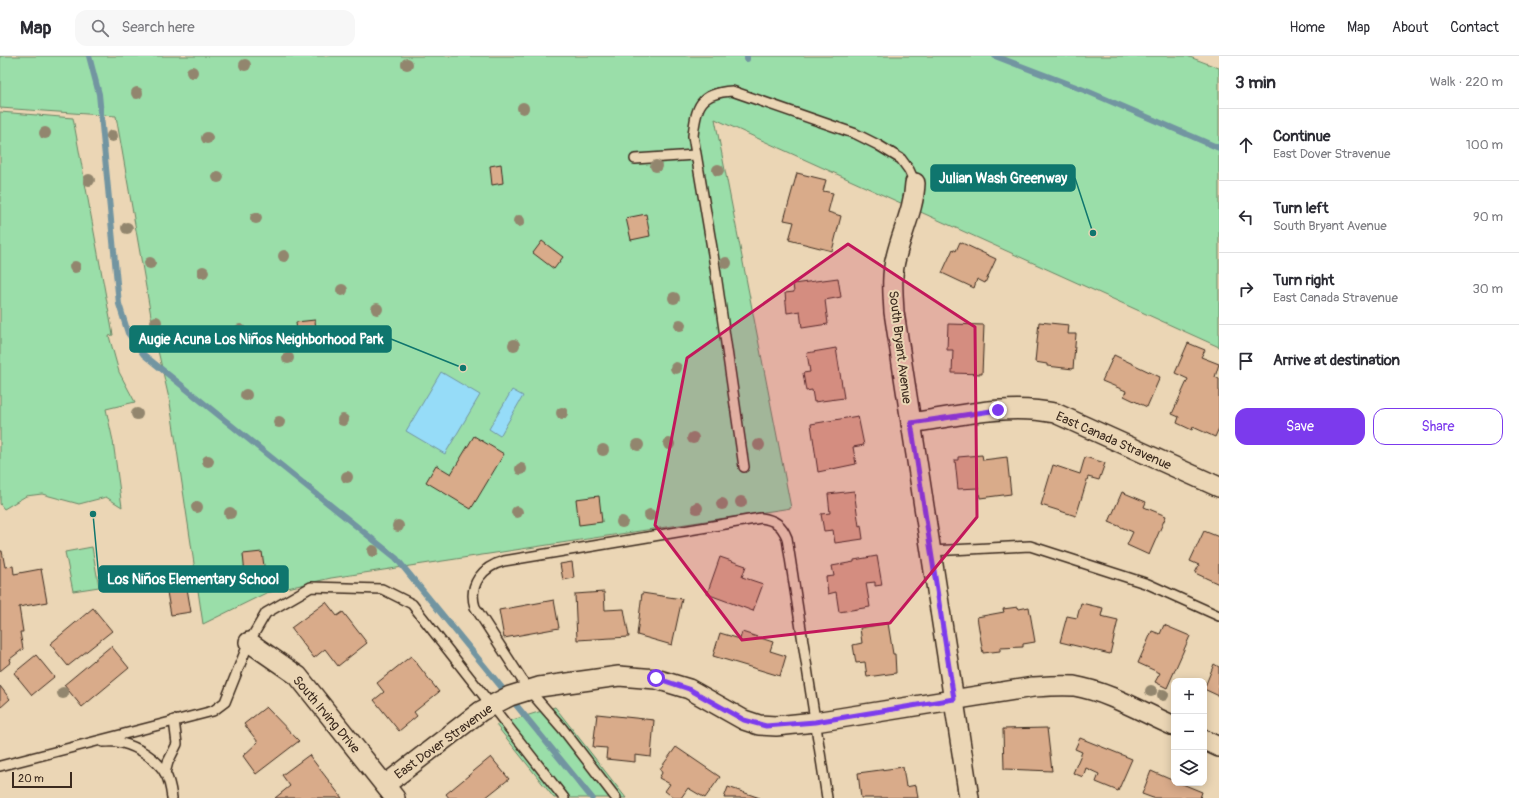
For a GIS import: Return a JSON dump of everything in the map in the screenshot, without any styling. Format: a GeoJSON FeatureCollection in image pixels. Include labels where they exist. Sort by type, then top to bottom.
{"type":"FeatureCollection","features":[{"type":"Feature","properties":{"kind":"street","name":"South Bryant Avenue"},"geometry":{"type":"LineString","coordinates":[[915,183],[914,198],[895,258],[893,272],[894,312],[969,798]]}},
{"type":"Feature","properties":{"kind":"street","name":"East Canada Stravenue"},"geometry":{"type":"LineString","coordinates":[[911,423],[1011,409],[1037,409],[1055,413],[1219,486]]}},
{"type":"Feature","properties":{"kind":"street","name":"South Irving Drive"},"geometry":{"type":"LineString","coordinates":[[249,642],[298,676],[390,792]]}},
{"type":"Feature","properties":{"kind":"street","name":"East Dover Stravenue"},"geometry":{"type":"LineString","coordinates":[[390,792],[467,721],[490,706],[528,689],[608,677],[641,676],[668,681],[689,689],[731,714],[759,725],[776,726],[815,722],[1033,687],[1073,686],[1106,695],[1171,725]]}},
{"type":"Feature","properties":{"kind":"street"},"geometry":{"type":"LineString","coordinates":[[1207,741],[1219,747]]}},
{"type":"Feature","properties":{"kind":"lane"},"geometry":{"type":"LineString","coordinates":[[744,467],[713,254],[695,154],[693,136],[694,122],[700,105],[707,97],[717,92],[732,91],[856,134],[901,159],[909,170],[915,183]]}},
{"type":"Feature","properties":{"kind":"lane"},"geometry":{"type":"LineString","coordinates":[[635,159],[695,154]]}},
{"type":"Feature","properties":{"kind":"lane"},"geometry":{"type":"LineString","coordinates":[[616,798],[562,728],[528,689],[475,607],[473,589],[478,579],[485,570],[504,561],[761,518],[769,519],[783,528],[787,538],[827,798]]}},
{"type":"Feature","properties":{"kind":"lane"},"geometry":{"type":"LineString","coordinates":[[931,550],[1030,546],[1148,584],[1219,616]]}},
{"type":"Feature","properties":{"kind":"lane"},"geometry":{"type":"LineString","coordinates":[[0,766],[213,710],[224,702],[249,642],[266,612],[311,587],[382,589],[412,604],[490,706],[564,798]]}},
{"type":"Feature","properties":{"kind":"lane"},"geometry":{"type":"LineString","coordinates":[[165,773],[168,762],[177,744],[174,720]]}},
{"type":"Feature","properties":{"kind":"lane"},"geometry":{"type":"LineString","coordinates":[[90,742],[121,742],[138,750],[155,761],[165,773],[170,784],[172,798]]}},
{"type":"Feature","properties":{"kind":"highlighted area"},"geometry":{"type":"Polygon","coordinates":[[[848,244],[975,327],[977,517],[890,623],[742,640],[655,525],[687,358],[848,244]]]}},
{"type":"Feature","properties":{"kind":"green space"},"geometry":{"type":"Polygon","coordinates":[[[0,56],[1187,56],[1219,68],[1219,347],[715,119],[791,508],[331,578],[266,593],[203,624],[170,403],[154,333],[116,116],[0,108],[0,56]]]}},
{"type":"Feature","properties":{"kind":"green space"},"geometry":{"type":"Polygon","coordinates":[[[0,112],[73,118],[113,335],[109,336],[119,372],[135,402],[106,409],[113,441],[122,507],[106,497],[79,504],[42,494],[26,496],[4,509],[0,504],[0,112]]]}},
{"type":"Feature","properties":{"kind":"green space"},"geometry":{"type":"Polygon","coordinates":[[[92,547],[99,587],[73,591],[65,552],[92,547]]]}},
{"type":"Feature","properties":{"kind":"green space"},"geometry":{"type":"Polygon","coordinates":[[[555,707],[626,798],[554,798],[496,725],[555,707]]]}},
{"type":"Feature","properties":{"kind":"water"},"geometry":{"type":"Polygon","coordinates":[[[441,372],[480,395],[445,454],[406,431],[441,372]]]}},
{"type":"Feature","properties":{"kind":"water"},"geometry":{"type":"Polygon","coordinates":[[[512,390],[523,396],[500,436],[489,429],[512,390]]]}},
{"type":"Feature","properties":{"kind":"building"},"geometry":{"type":"Polygon","coordinates":[[[501,164],[503,183],[492,185],[490,166],[501,164]]]}},
{"type":"Feature","properties":{"kind":"building"},"geometry":{"type":"Polygon","coordinates":[[[797,173],[826,180],[823,191],[833,193],[828,212],[841,216],[832,251],[789,240],[794,222],[784,220],[797,173]]]}},
{"type":"Feature","properties":{"kind":"building"},"geometry":{"type":"Polygon","coordinates":[[[646,214],[650,236],[631,240],[626,218],[646,214]]]}},
{"type":"Feature","properties":{"kind":"building"},"geometry":{"type":"Polygon","coordinates":[[[542,241],[563,257],[554,269],[533,253],[542,241]]]}},
{"type":"Feature","properties":{"kind":"building"},"geometry":{"type":"Polygon","coordinates":[[[960,242],[996,259],[985,283],[977,279],[974,288],[942,273],[953,249],[956,251],[960,242]]]}},
{"type":"Feature","properties":{"kind":"building"},"geometry":{"type":"Polygon","coordinates":[[[838,278],[841,297],[825,300],[828,324],[802,328],[800,311],[787,313],[785,293],[794,292],[793,284],[838,278]]]}},
{"type":"Feature","properties":{"kind":"building"},"geometry":{"type":"Polygon","coordinates":[[[315,320],[317,340],[298,342],[296,322],[315,320]]]}},
{"type":"Feature","properties":{"kind":"building"},"geometry":{"type":"Polygon","coordinates":[[[1039,322],[1069,325],[1068,334],[1076,334],[1073,369],[1047,366],[1047,364],[1035,362],[1039,322]]]}},
{"type":"Feature","properties":{"kind":"building"},"geometry":{"type":"Polygon","coordinates":[[[948,324],[984,325],[982,374],[952,373],[953,350],[947,350],[948,324]]]}},
{"type":"Feature","properties":{"kind":"building"},"geometry":{"type":"Polygon","coordinates":[[[1188,343],[1205,350],[1201,357],[1219,364],[1215,377],[1219,379],[1219,428],[1215,437],[1193,427],[1192,430],[1177,423],[1179,417],[1172,414],[1188,379],[1175,373],[1188,343]]]}},
{"type":"Feature","properties":{"kind":"building"},"geometry":{"type":"Polygon","coordinates":[[[836,348],[844,398],[814,402],[812,390],[806,391],[803,373],[810,372],[807,353],[836,348]]]}},
{"type":"Feature","properties":{"kind":"building"},"geometry":{"type":"Polygon","coordinates":[[[1114,355],[1160,377],[1147,407],[1124,396],[1126,391],[1102,381],[1114,355]]]}},
{"type":"Feature","properties":{"kind":"building"},"geometry":{"type":"Polygon","coordinates":[[[858,416],[864,445],[853,447],[856,464],[818,472],[811,424],[858,416]]]}},
{"type":"Feature","properties":{"kind":"building"},"geometry":{"type":"Polygon","coordinates":[[[474,436],[504,454],[471,509],[426,482],[436,465],[451,474],[474,436]]]}},
{"type":"Feature","properties":{"kind":"building"},"geometry":{"type":"Polygon","coordinates":[[[982,455],[983,460],[1007,457],[1011,494],[980,498],[978,488],[958,489],[955,460],[958,460],[958,457],[982,455]]]}},
{"type":"Feature","properties":{"kind":"building"},"geometry":{"type":"Polygon","coordinates":[[[1085,457],[1105,463],[1099,480],[1088,477],[1076,516],[1041,505],[1053,465],[1080,474],[1085,457]]]}},
{"type":"Feature","properties":{"kind":"building"},"geometry":{"type":"Polygon","coordinates":[[[854,491],[859,526],[861,525],[863,539],[835,543],[833,530],[824,531],[821,514],[830,513],[828,494],[854,491]]]}},
{"type":"Feature","properties":{"kind":"building"},"geometry":{"type":"Polygon","coordinates":[[[1122,492],[1146,502],[1144,507],[1166,516],[1149,555],[1127,545],[1133,532],[1109,522],[1122,492]]]}},
{"type":"Feature","properties":{"kind":"building"},"geometry":{"type":"Polygon","coordinates":[[[599,496],[602,522],[579,525],[576,499],[599,496]]]}},
{"type":"Feature","properties":{"kind":"building"},"geometry":{"type":"Polygon","coordinates":[[[1204,531],[1219,537],[1219,584],[1195,573],[1199,565],[1190,561],[1204,531]]]}},
{"type":"Feature","properties":{"kind":"building"},"geometry":{"type":"Polygon","coordinates":[[[0,551],[2,551],[5,567],[13,566],[14,574],[41,569],[47,602],[19,607],[23,632],[20,632],[23,649],[10,659],[11,662],[0,671],[0,551]]]}},
{"type":"Feature","properties":{"kind":"building"},"geometry":{"type":"Polygon","coordinates":[[[262,552],[265,573],[245,575],[243,554],[262,552]]]}},
{"type":"Feature","properties":{"kind":"building"},"geometry":{"type":"Polygon","coordinates":[[[877,556],[882,585],[875,586],[875,582],[866,583],[870,607],[839,612],[836,592],[828,594],[826,577],[834,576],[832,566],[877,556]]]}},
{"type":"Feature","properties":{"kind":"building"},"geometry":{"type":"Polygon","coordinates":[[[720,557],[746,566],[742,577],[763,584],[753,611],[707,594],[720,557]]]}},
{"type":"Feature","properties":{"kind":"building"},"geometry":{"type":"Polygon","coordinates":[[[572,562],[574,578],[563,580],[560,564],[572,562]]]}},
{"type":"Feature","properties":{"kind":"building"},"geometry":{"type":"Polygon","coordinates":[[[184,571],[191,612],[171,615],[164,575],[184,571]]]}},
{"type":"Feature","properties":{"kind":"building"},"geometry":{"type":"Polygon","coordinates":[[[604,592],[605,610],[624,609],[629,637],[577,640],[575,594],[604,592]]]}},
{"type":"Feature","properties":{"kind":"building"},"geometry":{"type":"Polygon","coordinates":[[[642,593],[682,599],[672,645],[637,635],[642,593]]]}},
{"type":"Feature","properties":{"kind":"building"},"geometry":{"type":"Polygon","coordinates":[[[554,600],[559,628],[504,638],[499,610],[554,600]]]}},
{"type":"Feature","properties":{"kind":"building"},"geometry":{"type":"Polygon","coordinates":[[[326,602],[337,616],[343,612],[367,643],[338,666],[325,649],[314,658],[291,628],[326,602]]]}},
{"type":"Feature","properties":{"kind":"building"},"geometry":{"type":"Polygon","coordinates":[[[1081,603],[1103,608],[1101,616],[1118,620],[1110,654],[1060,642],[1067,616],[1077,618],[1081,603]]]}},
{"type":"Feature","properties":{"kind":"building"},"geometry":{"type":"Polygon","coordinates":[[[1018,607],[1019,609],[1029,607],[1035,642],[1023,644],[1023,647],[1000,648],[1000,651],[983,653],[977,617],[1004,612],[1003,609],[1018,607]]]}},
{"type":"Feature","properties":{"kind":"building"},"geometry":{"type":"Polygon","coordinates":[[[93,608],[112,631],[68,666],[50,644],[93,608]]]}},
{"type":"Feature","properties":{"kind":"building"},"geometry":{"type":"Polygon","coordinates":[[[888,623],[893,654],[895,654],[896,673],[867,677],[865,662],[856,663],[853,645],[862,643],[860,628],[888,623]]]}},
{"type":"Feature","properties":{"kind":"building"},"geometry":{"type":"Polygon","coordinates":[[[1164,625],[1190,636],[1167,688],[1155,682],[1160,673],[1138,663],[1152,631],[1160,634],[1164,625]]]}},
{"type":"Feature","properties":{"kind":"building"},"geometry":{"type":"Polygon","coordinates":[[[742,632],[773,642],[770,651],[786,656],[780,676],[713,656],[720,633],[740,639],[742,632]]]}},
{"type":"Feature","properties":{"kind":"building"},"geometry":{"type":"Polygon","coordinates":[[[111,646],[129,668],[82,707],[64,685],[111,646]]]}},
{"type":"Feature","properties":{"kind":"building"},"geometry":{"type":"Polygon","coordinates":[[[36,655],[54,677],[32,695],[14,673],[36,655]]]}},
{"type":"Feature","properties":{"kind":"building"},"geometry":{"type":"Polygon","coordinates":[[[411,656],[439,692],[414,712],[417,716],[399,731],[374,700],[384,692],[377,683],[411,656]]]}},
{"type":"Feature","properties":{"kind":"building"},"geometry":{"type":"Polygon","coordinates":[[[1214,664],[1219,667],[1219,696],[1207,690],[1207,682],[1214,664]]]}},
{"type":"Feature","properties":{"kind":"building"},"geometry":{"type":"Polygon","coordinates":[[[0,686],[10,699],[0,708],[0,686]]]}},
{"type":"Feature","properties":{"kind":"building"},"geometry":{"type":"Polygon","coordinates":[[[266,707],[299,741],[256,774],[243,756],[258,742],[244,724],[266,707]]]}},
{"type":"Feature","properties":{"kind":"building"},"geometry":{"type":"Polygon","coordinates":[[[597,714],[654,720],[651,757],[635,755],[635,762],[606,759],[607,748],[593,747],[597,714]]]}},
{"type":"Feature","properties":{"kind":"building"},"geometry":{"type":"Polygon","coordinates":[[[1047,728],[1052,771],[1004,769],[1003,729],[1047,728]]]}},
{"type":"Feature","properties":{"kind":"building"},"geometry":{"type":"Polygon","coordinates":[[[1080,738],[1132,759],[1118,791],[1096,782],[1099,774],[1086,768],[1083,777],[1073,773],[1082,752],[1075,749],[1080,738]]]}},
{"type":"Feature","properties":{"kind":"building"},"geometry":{"type":"Polygon","coordinates":[[[676,747],[720,777],[705,798],[688,788],[681,798],[674,798],[665,791],[670,784],[659,778],[662,773],[660,769],[676,747]]]}},
{"type":"Feature","properties":{"kind":"building"},"geometry":{"type":"Polygon","coordinates":[[[309,755],[342,798],[275,798],[290,786],[282,775],[309,755]]]}},
{"type":"Feature","properties":{"kind":"building"},"geometry":{"type":"Polygon","coordinates":[[[491,757],[509,779],[485,798],[449,798],[446,794],[491,757]]]}},
{"type":"Feature","properties":{"kind":"building"},"geometry":{"type":"Polygon","coordinates":[[[903,767],[906,787],[916,785],[918,798],[861,798],[858,773],[903,767]]]}},
{"type":"Feature","properties":{"kind":"building"},"geometry":{"type":"Polygon","coordinates":[[[1151,771],[1171,780],[1171,786],[1187,786],[1202,792],[1200,798],[1153,798],[1142,794],[1151,771]]]}},
{"type":"Feature","properties":{"kind":"building"},"geometry":{"type":"Polygon","coordinates":[[[728,787],[760,798],[724,798],[728,787]]]}},
{"type":"Feature","properties":{"kind":"waterway"},"geometry":{"type":"LineString","coordinates":[[89,56],[99,94],[119,304],[128,333],[144,355],[396,558],[592,798]]}},
{"type":"Feature","properties":{"kind":"waterway"},"geometry":{"type":"LineString","coordinates":[[995,56],[1089,92],[1219,148]]}},
{"type":"Feature","properties":{"kind":"place","name":"Julian Wash Greenway"},"geometry":{"type":"Point","coordinates":[1093,233]}},
{"type":"Feature","properties":{"kind":"place","name":"Augie Acuna Los Niños Neighborhood Park"},"geometry":{"type":"Point","coordinates":[463,368]}},
{"type":"Feature","properties":{"kind":"place","name":"Los Niños Elementary School"},"geometry":{"type":"Point","coordinates":[93,514]}},
{"type":"Feature","properties":{"kind":"route"},"geometry":{"type":"LineString","coordinates":[[656,678],[689,689],[744,720],[766,726],[815,722],[954,699],[911,423],[998,410]]}}]}
